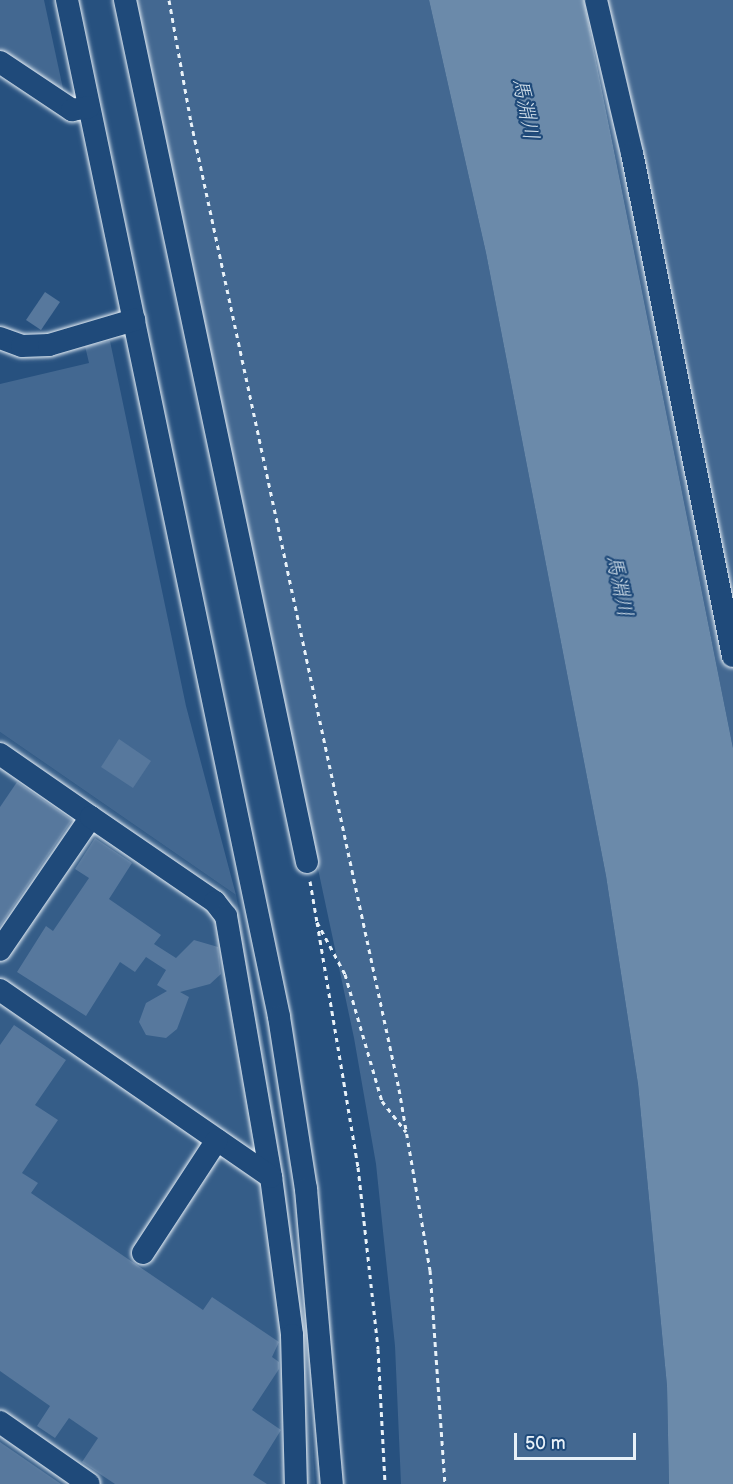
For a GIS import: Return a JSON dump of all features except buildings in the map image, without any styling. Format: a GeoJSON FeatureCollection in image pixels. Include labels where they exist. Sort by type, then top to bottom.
{"type":"FeatureCollection","features":[{"type":"Feature","properties":{"kind":"street"},"geometry":{"type":"LineString","coordinates":[[67,0],[281,1029],[306,1189],[332,1484]]}},
{"type":"Feature","properties":{"kind":"street"},"geometry":{"type":"LineString","coordinates":[[125,0],[307,862]]}},
{"type":"Feature","properties":{"kind":"street"},"geometry":{"type":"LineString","coordinates":[[596,0],[632,153],[733,656]]}},
{"type":"Feature","properties":{"kind":"street"},"geometry":{"type":"LineString","coordinates":[[6,74],[72,110],[89,107]]}},
{"type":"Feature","properties":{"kind":"street"},"geometry":{"type":"LineString","coordinates":[[0,338],[22,346],[49,345],[134,320]]}},
{"type":"Feature","properties":{"kind":"street"},"geometry":{"type":"LineString","coordinates":[[0,754],[215,902],[226,916],[271,1177],[292,1335],[296,1484]]}},
{"type":"Feature","properties":{"kind":"street"},"geometry":{"type":"LineString","coordinates":[[0,950],[91,817]]}},
{"type":"Feature","properties":{"kind":"street"},"geometry":{"type":"LineString","coordinates":[[0,990],[271,1177]]}},
{"type":"Feature","properties":{"kind":"street"},"geometry":{"type":"LineString","coordinates":[[143,1253],[217,1140]]}},
{"type":"Feature","properties":{"kind":"street"},"geometry":{"type":"LineString","coordinates":[[0,1422],[89,1484]]}},
{"type":"Feature","properties":{"kind":"path"},"geometry":{"type":"LineString","coordinates":[[169,0],[191,122],[358,888],[407,1133],[430,1270],[445,1484]]}},
{"type":"Feature","properties":{"kind":"path"},"geometry":{"type":"LineString","coordinates":[[307,862],[358,1167],[378,1349],[385,1484]]}},
{"type":"Feature","properties":{"kind":"path"},"geometry":{"type":"LineString","coordinates":[[317,922],[345,974],[382,1101],[407,1133]]}},
{"type":"Feature","properties":{"kind":"shaded area"},"geometry":{"type":"Polygon","coordinates":[[[0,0],[44,0],[65,98],[0,53],[0,0]]]}},
{"type":"Feature","properties":{"kind":"shaded area"},"geometry":{"type":"Polygon","coordinates":[[[133,0],[429,0],[486,253],[606,876],[638,1084],[667,1386],[669,1484],[401,1484],[395,1346],[376,1164],[354,1038],[133,0]]]}},
{"type":"Feature","properties":{"kind":"shaded area"},"geometry":{"type":"Polygon","coordinates":[[[584,0],[733,0],[733,748],[646,311],[584,0]]]}},
{"type":"Feature","properties":{"kind":"shaded area"},"geometry":{"type":"Polygon","coordinates":[[[110,341],[186,706],[236,895],[0,732],[0,384],[89,363],[85,346],[110,341]]]}},
{"type":"Feature","properties":{"kind":"shaded area"},"geometry":{"type":"Polygon","coordinates":[[[0,732],[236,895],[267,1061],[306,1332],[315,1484],[0,1484],[0,732]]]}},
{"type":"Feature","properties":{"kind":"water","name":"馬淵川"},"geometry":{"type":"Polygon","coordinates":[[[429,0],[584,0],[733,748],[733,1484],[669,1484],[667,1386],[638,1084],[606,876],[486,253],[429,0]]]}}]}
